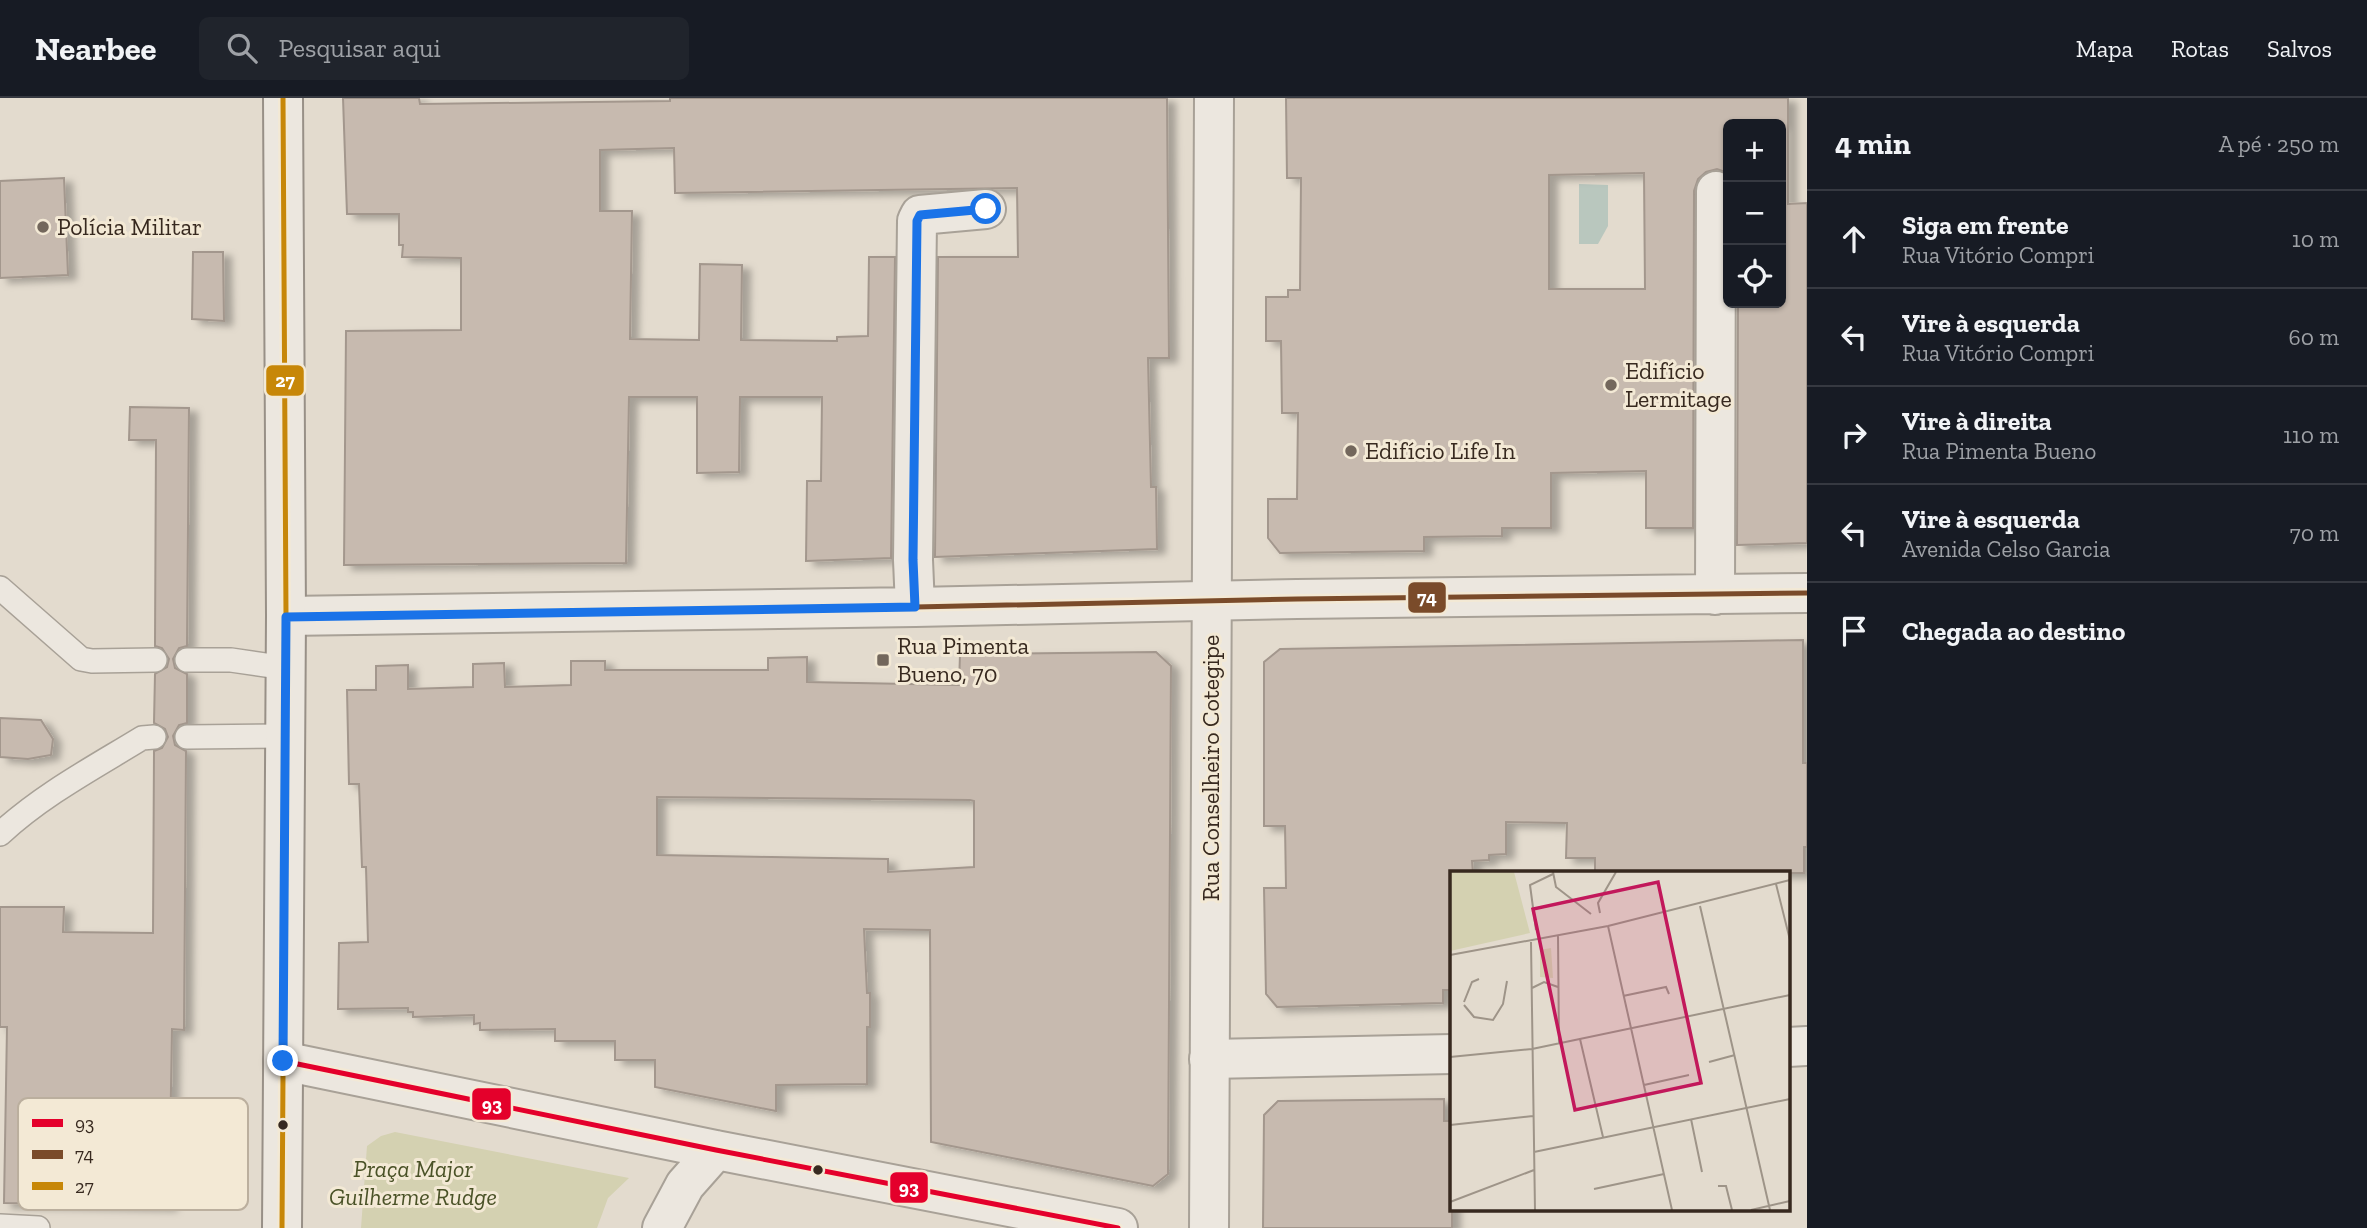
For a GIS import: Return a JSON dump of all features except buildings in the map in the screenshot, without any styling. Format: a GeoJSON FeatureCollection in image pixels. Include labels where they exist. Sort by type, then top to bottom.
{"type":"FeatureCollection","features":[{"type":"Feature","properties":{"kind":"street"},"geometry":{"type":"LineString","coordinates":[[282,1228],[286,668],[283,98]]}},
{"type":"Feature","properties":{"kind":"street","name":"Rua Conselheiro Cotegipe"},"geometry":{"type":"LineString","coordinates":[[1209,1228],[1214,98]]}},
{"type":"Feature","properties":{"kind":"street"},"geometry":{"type":"LineString","coordinates":[[1715,595],[1716,191]]}},
{"type":"Feature","properties":{"kind":"street"},"geometry":{"type":"LineString","coordinates":[[915,607],[913,547],[917,221],[920,215],[986,209]]}},
{"type":"Feature","properties":{"kind":"street"},"geometry":{"type":"LineString","coordinates":[[286,617],[1212,600],[1807,593]]}},
{"type":"Feature","properties":{"kind":"street"},"geometry":{"type":"LineString","coordinates":[[1209,1059],[1450,1054]]}},
{"type":"Feature","properties":{"kind":"street"},"geometry":{"type":"LineString","coordinates":[[283,1061],[716,1150],[1118,1228]]}},
{"type":"Feature","properties":{"kind":"street"},"geometry":{"type":"LineString","coordinates":[[662,1228],[685,1185],[716,1150]]}},
{"type":"Feature","properties":{"kind":"lane"},"geometry":{"type":"LineString","coordinates":[[0,588],[81,659],[155,660]]}},
{"type":"Feature","properties":{"kind":"lane"},"geometry":{"type":"LineString","coordinates":[[187,660],[231,660],[286,668]]}},
{"type":"Feature","properties":{"kind":"lane"},"geometry":{"type":"LineString","coordinates":[[0,834],[24,812],[63,786],[142,738],[154,737]]}},
{"type":"Feature","properties":{"kind":"lane"},"geometry":{"type":"LineString","coordinates":[[187,737],[285,737]]}},
{"type":"Feature","properties":{"kind":"lane"},"geometry":{"type":"LineString","coordinates":[[0,1226],[38,1228]]}},
{"type":"Feature","properties":{"kind":"green space","name":"Praça Major Guilherme Rudge"},"geometry":{"type":"Polygon","coordinates":[[[395,1132],[629,1178],[608,1198],[597,1228],[361,1228],[367,1146],[381,1136],[395,1132]]]}},
{"type":"Feature","properties":{"kind":"shaded area"},"geometry":{"type":"Polygon","coordinates":[[[1579,184],[1608,185],[1608,226],[1598,244],[1579,244],[1579,184]]]}},
{"type":"Feature","properties":{"kind":"transit line","name":"27"},"geometry":{"type":"LineString","coordinates":[[282,1228],[286,616],[283,98]]}},
{"type":"Feature","properties":{"kind":"transit line","name":"74"},"geometry":{"type":"LineString","coordinates":[[286,616],[1807,593]]}},
{"type":"Feature","properties":{"kind":"transit line","name":"93"},"geometry":{"type":"LineString","coordinates":[[283,1061],[716,1150],[1118,1228]]}},
{"type":"Feature","properties":{"kind":"place","name":"Polícia Militar"},"geometry":{"type":"Point","coordinates":[43,227]}},
{"type":"Feature","properties":{"kind":"place","name":"Edifício Lermitage"},"geometry":{"type":"Point","coordinates":[1611,385]}},
{"type":"Feature","properties":{"kind":"place","name":"Edifício Life In"},"geometry":{"type":"Point","coordinates":[1351,451]}},
{"type":"Feature","properties":{"kind":"place","name":"Rua Pimenta Bueno, 70"},"geometry":{"type":"Point","coordinates":[883,660]}},
{"type":"Feature","properties":{"kind":"route"},"geometry":{"type":"LineString","coordinates":[[283,1061],[286,617],[915,607],[913,560],[917,221],[920,215],[986,209]]}}]}
